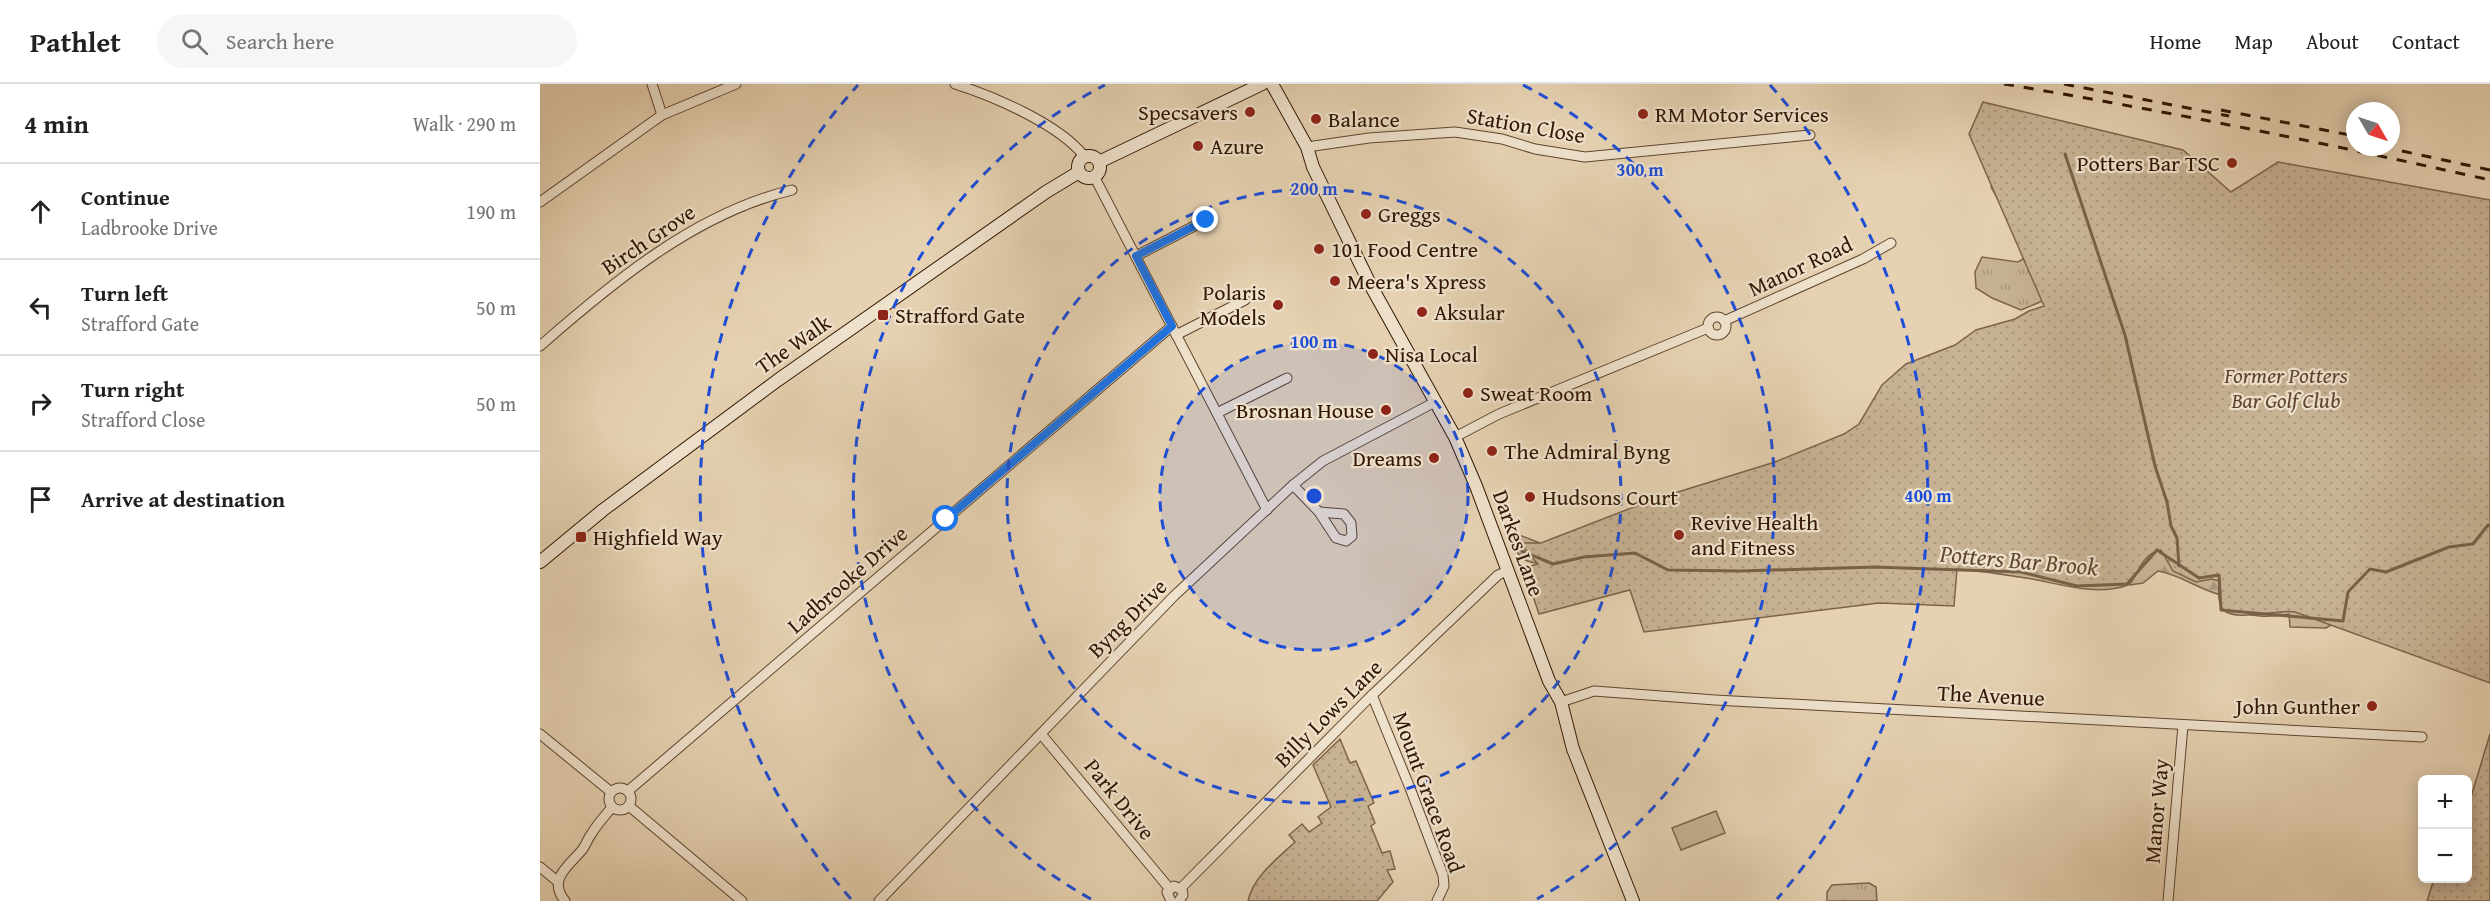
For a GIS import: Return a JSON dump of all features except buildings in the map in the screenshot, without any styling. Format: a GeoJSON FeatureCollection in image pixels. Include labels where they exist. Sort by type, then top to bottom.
{"type":"FeatureCollection","features":[{"type":"Feature","properties":{"kind":"street"},"geometry":{"type":"LineString","coordinates":[[652,84],[662,115]]}},
{"type":"Feature","properties":{"kind":"street"},"geometry":{"type":"LineString","coordinates":[[540,202],[662,115],[736,84]]}},
{"type":"Feature","properties":{"kind":"street"},"geometry":{"type":"LineString","coordinates":[[955,84],[994,98],[1034,118],[1066,138],[1084,156],[1094,156],[1099,162],[1100,169],[1094,176],[1085,178],[1079,172],[1078,164],[1084,156]]}},
{"type":"Feature","properties":{"kind":"street"},"geometry":{"type":"LineString","coordinates":[[1099,162],[1262,84]]}},
{"type":"Feature","properties":{"kind":"street","name":"Darkes Lane"},"geometry":{"type":"LineString","coordinates":[[1272,84],[1307,147],[1313,167],[1371,286],[1455,437],[1549,681],[1560,702],[1573,749],[1634,901]]}},
{"type":"Feature","properties":{"kind":"street","name":"Station Close"},"geometry":{"type":"LineString","coordinates":[[1307,147],[1369,138],[1455,132],[1502,139],[1535,149],[1585,157],[1810,135]]}},
{"type":"Feature","properties":{"kind":"street","name":"The Walk"},"geometry":{"type":"LineString","coordinates":[[540,562],[603,510],[778,380],[1017,212],[1079,172]]}},
{"type":"Feature","properties":{"kind":"street"},"geometry":{"type":"LineString","coordinates":[[1094,176],[1267,510]]}},
{"type":"Feature","properties":{"kind":"street","name":"Birch Grove"},"geometry":{"type":"LineString","coordinates":[[540,345],[594,300],[695,229],[764,197],[792,190]]}},
{"type":"Feature","properties":{"kind":"street"},"geometry":{"type":"LineString","coordinates":[[1136,256],[1206,220]]}},
{"type":"Feature","properties":{"kind":"street","name":"Manor Road"},"geometry":{"type":"LineString","coordinates":[[1455,437],[1499,414],[1708,328],[1711,333],[1720,334],[1726,327],[1724,321],[1863,259],[1891,243]]}},
{"type":"Feature","properties":{"kind":"street"},"geometry":{"type":"LineString","coordinates":[[1176,335],[1245,300]]}},
{"type":"Feature","properties":{"kind":"street","name":"Ladbrooke Drive"},"geometry":{"type":"LineString","coordinates":[[628,791],[1172,326]]}},
{"type":"Feature","properties":{"kind":"street"},"geometry":{"type":"LineString","coordinates":[[1217,413],[1287,378]]}},
{"type":"Feature","properties":{"kind":"street","name":"Byng Drive"},"geometry":{"type":"LineString","coordinates":[[879,901],[1174,596],[1293,484],[1323,461],[1435,402]]}},
{"type":"Feature","properties":{"kind":"street"},"geometry":{"type":"LineString","coordinates":[[1293,484],[1319,512]]}},
{"type":"Feature","properties":{"kind":"street","name":"Billy Lows Lane"},"geometry":{"type":"LineString","coordinates":[[1181,888],[1372,695],[1498,575],[1507,571]]}},
{"type":"Feature","properties":{"kind":"street","name":"The Avenue"},"geometry":{"type":"LineString","coordinates":[[1560,702],[1594,691],[1715,700],[2422,737]]}},
{"type":"Feature","properties":{"kind":"street","name":"Mount Grace Road"},"geometry":{"type":"LineString","coordinates":[[1372,695],[1440,867],[1444,886],[1437,901]]}},
{"type":"Feature","properties":{"kind":"street","name":"Manor Way"},"geometry":{"type":"LineString","coordinates":[[2168,901],[2183,725]]}},
{"type":"Feature","properties":{"kind":"street"},"geometry":{"type":"LineString","coordinates":[[540,734],[611,792]]}},
{"type":"Feature","properties":{"kind":"street","name":"Park Drive"},"geometry":{"type":"LineString","coordinates":[[1041,734],[1169,888]]}},
{"type":"Feature","properties":{"kind":"street"},"geometry":{"type":"LineString","coordinates":[[618,788],[628,791],[632,798],[629,806],[620,810],[612,807],[609,802],[611,792],[618,788]]}},
{"type":"Feature","properties":{"kind":"street"},"geometry":{"type":"LineString","coordinates":[[629,806],[742,901]]}},
{"type":"Feature","properties":{"kind":"street"},"geometry":{"type":"LineString","coordinates":[[565,901],[558,891],[557,881],[568,863],[582,850],[593,831],[612,807]]}},
{"type":"Feature","properties":{"kind":"street"},"geometry":{"type":"LineString","coordinates":[[540,867],[557,881]]}},
{"type":"Feature","properties":{"kind":"street"},"geometry":{"type":"LineString","coordinates":[[1174,886],[1181,888],[1183,895],[1172,901],[1167,895],[1169,888],[1174,886]]}},
{"type":"Feature","properties":{"kind":"green space","name":"Former Potters Bar Golf Club"},"geometry":{"type":"Polygon","coordinates":[[[1983,102],[2183,150],[2231,192],[2278,162],[2490,200],[2490,683],[2295,612],[2246,615],[2227,613],[2219,602],[2219,581],[2212,579],[2196,582],[2173,571],[2161,550],[2154,552],[2143,562],[2131,583],[2103,590],[1957,569],[1954,606],[1879,603],[1644,632],[1630,590],[1539,614],[1528,581],[1526,567],[1538,564],[1520,543],[1541,543],[1652,500],[1775,462],[1844,434],[1859,424],[1882,385],[1906,364],[1955,345],[1976,330],[2015,319],[2044,306],[1969,134],[1983,102]]]}},
{"type":"Feature","properties":{"kind":"green space"},"geometry":{"type":"Polygon","coordinates":[[[1996,173],[2054,296],[2021,310],[1992,298],[1976,288],[1975,272],[1982,257],[2018,262],[2029,255],[1991,187],[1996,173]]]}},
{"type":"Feature","properties":{"kind":"green space"},"geometry":{"type":"Polygon","coordinates":[[[1512,536],[1522,536],[1548,546],[1546,563],[1529,562],[1521,557],[1510,543],[1512,536]]]}},
{"type":"Feature","properties":{"kind":"green space"},"geometry":{"type":"Polygon","coordinates":[[[2165,550],[2336,622],[2326,628],[2290,627],[2289,614],[2260,616],[2240,612],[2232,609],[2226,596],[2158,571],[2143,583],[2130,585],[2128,576],[2153,551],[2165,550]]]}},
{"type":"Feature","properties":{"kind":"green space"},"geometry":{"type":"Polygon","coordinates":[[[2490,734],[2490,901],[2427,901],[2433,883],[2472,883],[2472,794],[2490,734]]]}},
{"type":"Feature","properties":{"kind":"green space"},"geometry":{"type":"Polygon","coordinates":[[[1340,739],[1350,763],[1356,761],[1374,803],[1368,806],[1375,823],[1371,826],[1382,853],[1390,851],[1395,869],[1387,870],[1393,882],[1377,901],[1248,901],[1261,876],[1295,842],[1289,835],[1302,824],[1309,832],[1322,823],[1318,817],[1331,807],[1313,765],[1340,739]]]}},
{"type":"Feature","properties":{"kind":"green space"},"geometry":{"type":"Polygon","coordinates":[[[1716,811],[1725,833],[1681,850],[1672,828],[1716,811]]]}},
{"type":"Feature","properties":{"kind":"green space"},"geometry":{"type":"Polygon","coordinates":[[[1869,883],[1876,887],[1877,901],[1827,901],[1827,892],[1832,885],[1869,883]]]}},
{"type":"Feature","properties":{"kind":"waterway"},"geometry":{"type":"LineString","coordinates":[[2065,154],[2125,335],[2155,466],[2167,502],[2171,526],[2177,538],[2179,566]]}},
{"type":"Feature","properties":{"kind":"waterway","name":"Potters Bar Brook"},"geometry":{"type":"LineString","coordinates":[[1522,551],[1553,564],[1584,557],[1635,553],[1668,570],[1741,571],[1874,567],[2021,572],[2077,586],[2127,584],[2157,550],[2199,578],[2219,575],[2221,610],[2343,621],[2348,592],[2370,569],[2386,572],[2449,547],[2473,544],[2488,525],[2490,526]]}},
{"type":"Feature","properties":{"kind":"railway"},"geometry":{"type":"LineString","coordinates":[[2004,84],[2248,129],[2490,180]]}},
{"type":"Feature","properties":{"kind":"railway"},"geometry":{"type":"LineString","coordinates":[[2064,84],[2229,116]]}},
{"type":"Feature","properties":{"kind":"railway"},"geometry":{"type":"LineString","coordinates":[[2221,110],[2346,134]]}},
{"type":"Feature","properties":{"kind":"railway"},"geometry":{"type":"LineString","coordinates":[[2402,151],[2490,170]]}},
{"type":"Feature","properties":{"kind":"place","name":"Specsavers"},"geometry":{"type":"Point","coordinates":[1250,112]}},
{"type":"Feature","properties":{"kind":"place","name":"RM Motor Services"},"geometry":{"type":"Point","coordinates":[1643,114]}},
{"type":"Feature","properties":{"kind":"place","name":"Balance"},"geometry":{"type":"Point","coordinates":[1316,119]}},
{"type":"Feature","properties":{"kind":"place","name":"Azure"},"geometry":{"type":"Point","coordinates":[1198,146]}},
{"type":"Feature","properties":{"kind":"place","name":"Potters Bar TSC"},"geometry":{"type":"Point","coordinates":[2232,163]}},
{"type":"Feature","properties":{"kind":"place","name":"Greggs"},"geometry":{"type":"Point","coordinates":[1366,214]}},
{"type":"Feature","properties":{"kind":"place","name":"101 Food Centre"},"geometry":{"type":"Point","coordinates":[1319,249]}},
{"type":"Feature","properties":{"kind":"place","name":"Meera's Xpress"},"geometry":{"type":"Point","coordinates":[1335,281]}},
{"type":"Feature","properties":{"kind":"place","name":"Polaris Models"},"geometry":{"type":"Point","coordinates":[1278,305]}},
{"type":"Feature","properties":{"kind":"place","name":"Aksular"},"geometry":{"type":"Point","coordinates":[1422,312]}},
{"type":"Feature","properties":{"kind":"place","name":"Strafford Gate"},"geometry":{"type":"Point","coordinates":[883,315]}},
{"type":"Feature","properties":{"kind":"place","name":"Nisa Local"},"geometry":{"type":"Point","coordinates":[1373,354]}},
{"type":"Feature","properties":{"kind":"place","name":"Sweat Room"},"geometry":{"type":"Point","coordinates":[1468,393]}},
{"type":"Feature","properties":{"kind":"place","name":"Brosnan House"},"geometry":{"type":"Point","coordinates":[1386,410]}},
{"type":"Feature","properties":{"kind":"place","name":"The Admiral Byng"},"geometry":{"type":"Point","coordinates":[1492,451]}},
{"type":"Feature","properties":{"kind":"place","name":"Dreams"},"geometry":{"type":"Point","coordinates":[1434,458]}},
{"type":"Feature","properties":{"kind":"place","name":"Hudsons Court"},"geometry":{"type":"Point","coordinates":[1530,497]}},
{"type":"Feature","properties":{"kind":"place","name":"Revive Health and Fitness"},"geometry":{"type":"Point","coordinates":[1679,535]}},
{"type":"Feature","properties":{"kind":"place","name":"Highfield Way"},"geometry":{"type":"Point","coordinates":[581,537]}},
{"type":"Feature","properties":{"kind":"place","name":"John Gunther"},"geometry":{"type":"Point","coordinates":[2372,706]}},
{"type":"Feature","properties":{"kind":"route"},"geometry":{"type":"LineString","coordinates":[[946,519],[1172,326],[1136,256],[1206,220]]}}]}
